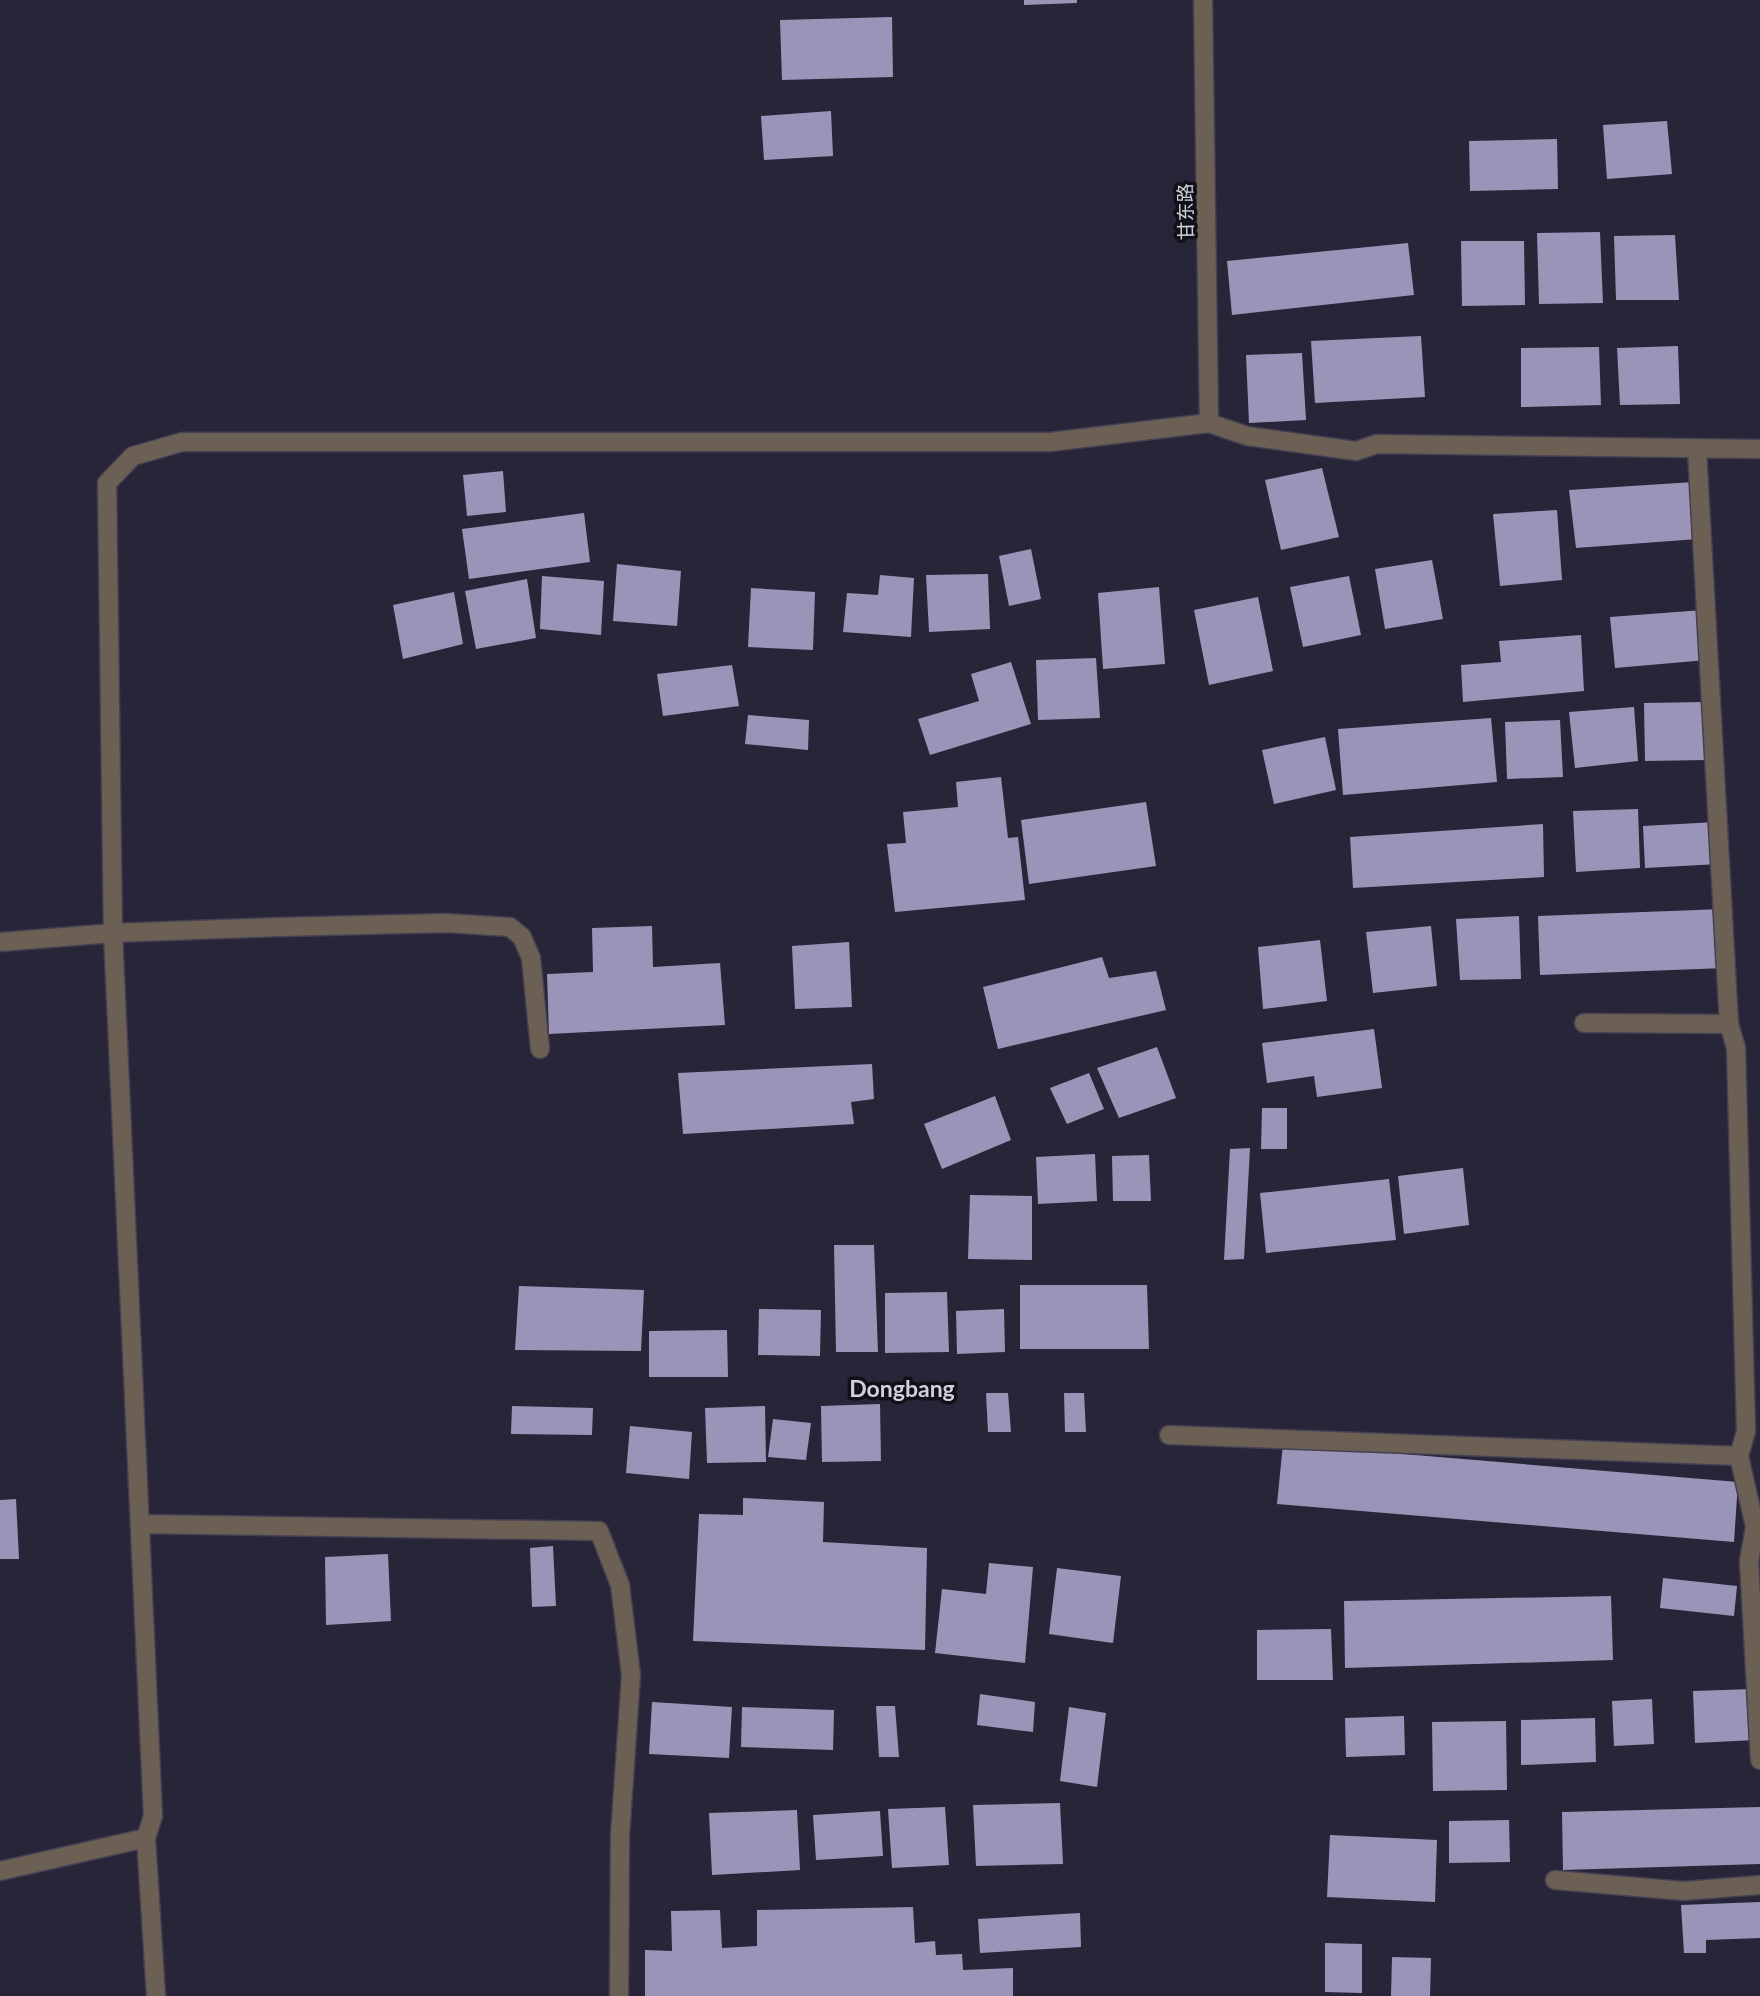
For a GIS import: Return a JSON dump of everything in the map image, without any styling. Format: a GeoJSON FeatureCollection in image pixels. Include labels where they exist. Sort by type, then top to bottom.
{"type":"FeatureCollection","features":[{"type":"Feature","properties":{"kind":"street","name":"甘东路"},"geometry":{"type":"LineString","coordinates":[[1203,0],[1209,423]]}},
{"type":"Feature","properties":{"kind":"street"},"geometry":{"type":"LineString","coordinates":[[156,1996],[146,1838],[153,1816],[113,933],[107,484],[133,456],[182,442],[1050,442],[1209,423],[1247,436],[1356,451],[1377,444],[1760,449]]}},
{"type":"Feature","properties":{"kind":"street"},"geometry":{"type":"LineString","coordinates":[[1697,450],[1729,1024],[1736,1048],[1746,1431],[1739,1457],[1755,1527],[1749,1561],[1760,1760]]}},
{"type":"Feature","properties":{"kind":"street"},"geometry":{"type":"LineString","coordinates":[[0,942],[113,933],[446,923],[510,927],[522,937],[531,958],[540,1049]]}},
{"type":"Feature","properties":{"kind":"street"},"geometry":{"type":"LineString","coordinates":[[1584,1023],[1729,1024]]}},
{"type":"Feature","properties":{"kind":"street"},"geometry":{"type":"LineString","coordinates":[[1169,1435],[1739,1457]]}},
{"type":"Feature","properties":{"kind":"street"},"geometry":{"type":"LineString","coordinates":[[141,1524],[599,1531],[620,1585],[631,1675],[620,1836],[619,1996]]}},
{"type":"Feature","properties":{"kind":"street"},"geometry":{"type":"LineString","coordinates":[[0,1871],[146,1838]]}},
{"type":"Feature","properties":{"kind":"street"},"geometry":{"type":"LineString","coordinates":[[1555,1880],[1684,1891],[1760,1885]]}},
{"type":"Feature","properties":{"kind":"building"},"geometry":{"type":"Polygon","coordinates":[[[1024,0],[1077,0],[1077,3],[1024,5],[1024,0]]]}},
{"type":"Feature","properties":{"kind":"building"},"geometry":{"type":"Polygon","coordinates":[[[892,17],[893,77],[782,80],[780,20],[892,17]]]}},
{"type":"Feature","properties":{"kind":"building"},"geometry":{"type":"Polygon","coordinates":[[[831,111],[833,156],[764,160],[761,116],[831,111]]]}},
{"type":"Feature","properties":{"kind":"building"},"geometry":{"type":"Polygon","coordinates":[[[1667,121],[1672,174],[1607,179],[1603,125],[1667,121]]]}},
{"type":"Feature","properties":{"kind":"building"},"geometry":{"type":"Polygon","coordinates":[[[1557,139],[1558,189],[1470,191],[1469,141],[1557,139]]]}},
{"type":"Feature","properties":{"kind":"building"},"geometry":{"type":"Polygon","coordinates":[[[1600,232],[1603,303],[1539,304],[1537,233],[1600,232]]]}},
{"type":"Feature","properties":{"kind":"building"},"geometry":{"type":"Polygon","coordinates":[[[1675,235],[1679,300],[1616,300],[1614,236],[1675,235]]]}},
{"type":"Feature","properties":{"kind":"building"},"geometry":{"type":"Polygon","coordinates":[[[1461,241],[1524,241],[1525,305],[1462,306],[1461,241]]]}},
{"type":"Feature","properties":{"kind":"building"},"geometry":{"type":"Polygon","coordinates":[[[1408,243],[1414,295],[1232,315],[1227,261],[1408,243]]]}},
{"type":"Feature","properties":{"kind":"building"},"geometry":{"type":"Polygon","coordinates":[[[1421,336],[1425,397],[1315,403],[1311,341],[1421,336]]]}},
{"type":"Feature","properties":{"kind":"building"},"geometry":{"type":"Polygon","coordinates":[[[1678,346],[1680,404],[1620,405],[1617,348],[1678,346]]]}},
{"type":"Feature","properties":{"kind":"building"},"geometry":{"type":"Polygon","coordinates":[[[1599,347],[1601,405],[1521,407],[1521,348],[1599,347]]]}},
{"type":"Feature","properties":{"kind":"building"},"geometry":{"type":"Polygon","coordinates":[[[1302,353],[1306,420],[1249,423],[1246,355],[1302,353]]]}},
{"type":"Feature","properties":{"kind":"building"},"geometry":{"type":"Polygon","coordinates":[[[1322,468],[1339,537],[1281,550],[1265,480],[1322,468]]]}},
{"type":"Feature","properties":{"kind":"building"},"geometry":{"type":"Polygon","coordinates":[[[503,471],[506,512],[467,516],[463,475],[503,471]]]}},
{"type":"Feature","properties":{"kind":"building"},"geometry":{"type":"Polygon","coordinates":[[[1694,482],[1698,539],[1576,548],[1569,490],[1694,482]]]}},
{"type":"Feature","properties":{"kind":"building"},"geometry":{"type":"Polygon","coordinates":[[[1557,510],[1562,580],[1500,586],[1493,514],[1557,510]]]}},
{"type":"Feature","properties":{"kind":"building"},"geometry":{"type":"Polygon","coordinates":[[[584,513],[590,562],[469,579],[462,529],[584,513]]]}},
{"type":"Feature","properties":{"kind":"building"},"geometry":{"type":"Polygon","coordinates":[[[1031,549],[1041,599],[1009,606],[999,556],[1031,549]]]}},
{"type":"Feature","properties":{"kind":"building"},"geometry":{"type":"Polygon","coordinates":[[[1432,560],[1443,619],[1385,629],[1375,569],[1432,560]]]}},
{"type":"Feature","properties":{"kind":"building"},"geometry":{"type":"Polygon","coordinates":[[[617,564],[681,571],[677,626],[613,621],[617,564]]]}},
{"type":"Feature","properties":{"kind":"building"},"geometry":{"type":"Polygon","coordinates":[[[988,574],[990,629],[929,632],[926,575],[988,574]]]}},
{"type":"Feature","properties":{"kind":"building"},"geometry":{"type":"Polygon","coordinates":[[[880,575],[914,578],[911,637],[843,632],[847,593],[878,595],[880,575]]]}},
{"type":"Feature","properties":{"kind":"building"},"geometry":{"type":"Polygon","coordinates":[[[542,576],[604,581],[601,635],[540,629],[542,576]]]}},
{"type":"Feature","properties":{"kind":"building"},"geometry":{"type":"Polygon","coordinates":[[[1349,576],[1361,635],[1303,647],[1290,587],[1349,576]]]}},
{"type":"Feature","properties":{"kind":"building"},"geometry":{"type":"Polygon","coordinates":[[[527,579],[536,638],[476,649],[465,591],[527,579]]]}},
{"type":"Feature","properties":{"kind":"building"},"geometry":{"type":"Polygon","coordinates":[[[1159,587],[1165,664],[1103,669],[1098,593],[1159,587]]]}},
{"type":"Feature","properties":{"kind":"building"},"geometry":{"type":"Polygon","coordinates":[[[751,588],[815,592],[813,650],[748,647],[751,588]]]}},
{"type":"Feature","properties":{"kind":"building"},"geometry":{"type":"Polygon","coordinates":[[[454,592],[463,644],[403,659],[393,605],[454,592]]]}},
{"type":"Feature","properties":{"kind":"building"},"geometry":{"type":"Polygon","coordinates":[[[1258,597],[1273,671],[1209,685],[1194,610],[1258,597]]]}},
{"type":"Feature","properties":{"kind":"building"},"geometry":{"type":"Polygon","coordinates":[[[1703,610],[1707,660],[1615,668],[1610,617],[1703,610]]]}},
{"type":"Feature","properties":{"kind":"building"},"geometry":{"type":"Polygon","coordinates":[[[1581,635],[1584,691],[1463,702],[1461,665],[1501,662],[1499,641],[1581,635]]]}},
{"type":"Feature","properties":{"kind":"building"},"geometry":{"type":"Polygon","coordinates":[[[1096,658],[1100,718],[1038,720],[1036,660],[1096,658]]]}},
{"type":"Feature","properties":{"kind":"building"},"geometry":{"type":"Polygon","coordinates":[[[1011,662],[1031,724],[930,755],[918,719],[979,701],[971,674],[1011,662]]]}},
{"type":"Feature","properties":{"kind":"building"},"geometry":{"type":"Polygon","coordinates":[[[732,665],[739,706],[663,716],[657,674],[732,665]]]}},
{"type":"Feature","properties":{"kind":"building"},"geometry":{"type":"Polygon","coordinates":[[[1705,702],[1708,760],[1645,761],[1644,703],[1705,702]]]}},
{"type":"Feature","properties":{"kind":"building"},"geometry":{"type":"Polygon","coordinates":[[[1634,707],[1638,761],[1575,768],[1569,712],[1634,707]]]}},
{"type":"Feature","properties":{"kind":"building"},"geometry":{"type":"Polygon","coordinates":[[[748,715],[809,720],[808,750],[745,744],[748,715]]]}},
{"type":"Feature","properties":{"kind":"building"},"geometry":{"type":"Polygon","coordinates":[[[1491,718],[1497,782],[1343,795],[1338,729],[1491,718]]]}},
{"type":"Feature","properties":{"kind":"building"},"geometry":{"type":"Polygon","coordinates":[[[1560,720],[1563,777],[1507,779],[1505,722],[1560,720]]]}},
{"type":"Feature","properties":{"kind":"building"},"geometry":{"type":"Polygon","coordinates":[[[1325,737],[1336,790],[1274,804],[1262,750],[1325,737]]]}},
{"type":"Feature","properties":{"kind":"building"},"geometry":{"type":"Polygon","coordinates":[[[1001,777],[1008,838],[1018,837],[1025,900],[895,912],[887,844],[906,843],[903,812],[958,807],[956,782],[1001,777]]]}},
{"type":"Feature","properties":{"kind":"building"},"geometry":{"type":"Polygon","coordinates":[[[1146,802],[1156,866],[1029,884],[1021,820],[1146,802]]]}},
{"type":"Feature","properties":{"kind":"building"},"geometry":{"type":"Polygon","coordinates":[[[1638,809],[1640,868],[1576,872],[1573,811],[1638,809]]]}},
{"type":"Feature","properties":{"kind":"building"},"geometry":{"type":"Polygon","coordinates":[[[1716,822],[1719,864],[1645,868],[1643,826],[1716,822]]]}},
{"type":"Feature","properties":{"kind":"building"},"geometry":{"type":"Polygon","coordinates":[[[1543,824],[1544,877],[1353,888],[1350,837],[1543,824]]]}},
{"type":"Feature","properties":{"kind":"building"},"geometry":{"type":"Polygon","coordinates":[[[1723,909],[1725,968],[1540,975],[1538,916],[1723,909]]]}},
{"type":"Feature","properties":{"kind":"building"},"geometry":{"type":"Polygon","coordinates":[[[1519,916],[1521,979],[1460,980],[1456,919],[1519,916]]]}},
{"type":"Feature","properties":{"kind":"building"},"geometry":{"type":"Polygon","coordinates":[[[652,926],[653,967],[720,963],[725,1025],[549,1034],[547,974],[593,972],[592,928],[652,926]]]}},
{"type":"Feature","properties":{"kind":"building"},"geometry":{"type":"Polygon","coordinates":[[[1431,926],[1437,986],[1373,993],[1366,932],[1431,926]]]}},
{"type":"Feature","properties":{"kind":"building"},"geometry":{"type":"Polygon","coordinates":[[[1320,940],[1327,1001],[1263,1009],[1258,947],[1320,940]]]}},
{"type":"Feature","properties":{"kind":"building"},"geometry":{"type":"Polygon","coordinates":[[[849,942],[852,1007],[795,1009],[792,946],[849,942]]]}},
{"type":"Feature","properties":{"kind":"building"},"geometry":{"type":"Polygon","coordinates":[[[1102,957],[1109,978],[1156,971],[1166,1010],[998,1049],[983,987],[1102,957]]]}},
{"type":"Feature","properties":{"kind":"building"},"geometry":{"type":"Polygon","coordinates":[[[1374,1029],[1382,1088],[1317,1097],[1314,1076],[1267,1083],[1262,1043],[1374,1029]]]}},
{"type":"Feature","properties":{"kind":"building"},"geometry":{"type":"Polygon","coordinates":[[[1157,1047],[1176,1098],[1119,1118],[1097,1068],[1157,1047]]]}},
{"type":"Feature","properties":{"kind":"building"},"geometry":{"type":"Polygon","coordinates":[[[872,1064],[874,1099],[851,1102],[854,1124],[683,1134],[678,1073],[872,1064]]]}},
{"type":"Feature","properties":{"kind":"building"},"geometry":{"type":"Polygon","coordinates":[[[1089,1073],[1104,1109],[1067,1124],[1050,1088],[1089,1073]]]}},
{"type":"Feature","properties":{"kind":"building"},"geometry":{"type":"Polygon","coordinates":[[[995,1096],[1011,1140],[942,1169],[924,1124],[995,1096]]]}},
{"type":"Feature","properties":{"kind":"building"},"geometry":{"type":"Polygon","coordinates":[[[1262,1108],[1287,1108],[1287,1149],[1261,1149],[1262,1108]]]}},
{"type":"Feature","properties":{"kind":"building"},"geometry":{"type":"Polygon","coordinates":[[[1250,1148],[1244,1259],[1224,1260],[1230,1149],[1250,1148]]]}},
{"type":"Feature","properties":{"kind":"building"},"geometry":{"type":"Polygon","coordinates":[[[1095,1154],[1097,1201],[1038,1204],[1036,1157],[1095,1154]]]}},
{"type":"Feature","properties":{"kind":"building"},"geometry":{"type":"Polygon","coordinates":[[[1149,1155],[1151,1201],[1113,1201],[1112,1156],[1149,1155]]]}},
{"type":"Feature","properties":{"kind":"building"},"geometry":{"type":"Polygon","coordinates":[[[1463,1168],[1469,1225],[1404,1234],[1398,1176],[1463,1168]]]}},
{"type":"Feature","properties":{"kind":"building"},"geometry":{"type":"Polygon","coordinates":[[[1389,1179],[1396,1240],[1266,1253],[1260,1193],[1389,1179]]]}},
{"type":"Feature","properties":{"kind":"building"},"geometry":{"type":"Polygon","coordinates":[[[970,1195],[1032,1196],[1032,1260],[968,1259],[970,1195]]]}},
{"type":"Feature","properties":{"kind":"building"},"geometry":{"type":"Polygon","coordinates":[[[834,1245],[874,1245],[878,1352],[836,1352],[834,1245]]]}},
{"type":"Feature","properties":{"kind":"building"},"geometry":{"type":"Polygon","coordinates":[[[1020,1285],[1147,1285],[1149,1349],[1020,1349],[1020,1285]]]}},
{"type":"Feature","properties":{"kind":"building"},"geometry":{"type":"Polygon","coordinates":[[[519,1286],[644,1290],[641,1351],[515,1350],[519,1286]]]}},
{"type":"Feature","properties":{"kind":"building"},"geometry":{"type":"Polygon","coordinates":[[[947,1292],[949,1352],[885,1353],[885,1293],[947,1292]]]}},
{"type":"Feature","properties":{"kind":"building"},"geometry":{"type":"Polygon","coordinates":[[[759,1309],[821,1310],[820,1356],[758,1355],[759,1309]]]}},
{"type":"Feature","properties":{"kind":"building"},"geometry":{"type":"Polygon","coordinates":[[[1004,1309],[1005,1352],[957,1354],[956,1311],[1004,1309]]]}},
{"type":"Feature","properties":{"kind":"building"},"geometry":{"type":"Polygon","coordinates":[[[727,1330],[728,1377],[649,1377],[649,1331],[727,1330]]]}},
{"type":"Feature","properties":{"kind":"building"},"geometry":{"type":"Polygon","coordinates":[[[986,1393],[1008,1393],[1011,1432],[988,1432],[986,1393]]]}},
{"type":"Feature","properties":{"kind":"building"},"geometry":{"type":"Polygon","coordinates":[[[1064,1393],[1084,1393],[1086,1432],[1065,1432],[1064,1393]]]}},
{"type":"Feature","properties":{"kind":"building"},"geometry":{"type":"Polygon","coordinates":[[[880,1404],[881,1461],[822,1462],[821,1406],[880,1404]]]}},
{"type":"Feature","properties":{"kind":"building"},"geometry":{"type":"Polygon","coordinates":[[[512,1406],[593,1408],[592,1435],[511,1434],[512,1406]]]}},
{"type":"Feature","properties":{"kind":"building"},"geometry":{"type":"Polygon","coordinates":[[[765,1406],[766,1462],[707,1463],[705,1408],[765,1406]]]}},
{"type":"Feature","properties":{"kind":"building"},"geometry":{"type":"Polygon","coordinates":[[[773,1419],[811,1423],[806,1460],[768,1457],[773,1419]]]}},
{"type":"Feature","properties":{"kind":"building"},"geometry":{"type":"Polygon","coordinates":[[[630,1426],[692,1432],[689,1479],[626,1473],[630,1426]]]}},
{"type":"Feature","properties":{"kind":"building"},"geometry":{"type":"Polygon","coordinates":[[[1283,1444],[1738,1482],[1734,1542],[1277,1504],[1283,1444]]]}},
{"type":"Feature","properties":{"kind":"building"},"geometry":{"type":"Polygon","coordinates":[[[743,1498],[824,1502],[823,1542],[927,1548],[925,1650],[693,1641],[699,1514],[743,1515],[743,1498]]]}},
{"type":"Feature","properties":{"kind":"building"},"geometry":{"type":"Polygon","coordinates":[[[16,1499],[19,1559],[0,1559],[0,1500],[16,1499]]]}},
{"type":"Feature","properties":{"kind":"building"},"geometry":{"type":"Polygon","coordinates":[[[553,1546],[556,1606],[532,1607],[530,1548],[553,1546]]]}},
{"type":"Feature","properties":{"kind":"building"},"geometry":{"type":"Polygon","coordinates":[[[388,1554],[391,1621],[326,1625],[325,1557],[388,1554]]]}},
{"type":"Feature","properties":{"kind":"building"},"geometry":{"type":"Polygon","coordinates":[[[989,1563],[1033,1567],[1025,1663],[935,1653],[942,1589],[986,1594],[989,1563]]]}},
{"type":"Feature","properties":{"kind":"building"},"geometry":{"type":"Polygon","coordinates":[[[1057,1568],[1121,1576],[1113,1643],[1049,1634],[1057,1568]]]}},
{"type":"Feature","properties":{"kind":"building"},"geometry":{"type":"Polygon","coordinates":[[[1663,1578],[1737,1586],[1734,1616],[1660,1608],[1663,1578]]]}},
{"type":"Feature","properties":{"kind":"building"},"geometry":{"type":"Polygon","coordinates":[[[1611,1596],[1613,1660],[1345,1668],[1344,1601],[1611,1596]]]}},
{"type":"Feature","properties":{"kind":"building"},"geometry":{"type":"Polygon","coordinates":[[[1331,1629],[1333,1680],[1257,1680],[1257,1630],[1331,1629]]]}},
{"type":"Feature","properties":{"kind":"building"},"geometry":{"type":"Polygon","coordinates":[[[1753,1689],[1756,1740],[1695,1743],[1693,1691],[1753,1689]]]}},
{"type":"Feature","properties":{"kind":"building"},"geometry":{"type":"Polygon","coordinates":[[[980,1694],[1035,1702],[1033,1732],[977,1725],[980,1694]]]}},
{"type":"Feature","properties":{"kind":"building"},"geometry":{"type":"Polygon","coordinates":[[[1652,1699],[1654,1744],[1614,1746],[1612,1701],[1652,1699]]]}},
{"type":"Feature","properties":{"kind":"building"},"geometry":{"type":"Polygon","coordinates":[[[652,1702],[732,1707],[729,1758],[649,1754],[652,1702]]]}},
{"type":"Feature","properties":{"kind":"building"},"geometry":{"type":"Polygon","coordinates":[[[876,1706],[895,1706],[899,1757],[879,1757],[876,1706]]]}},
{"type":"Feature","properties":{"kind":"building"},"geometry":{"type":"Polygon","coordinates":[[[742,1707],[834,1710],[833,1750],[741,1747],[742,1707]]]}},
{"type":"Feature","properties":{"kind":"building"},"geometry":{"type":"Polygon","coordinates":[[[1069,1707],[1106,1713],[1097,1787],[1060,1781],[1069,1707]]]}},
{"type":"Feature","properties":{"kind":"building"},"geometry":{"type":"Polygon","coordinates":[[[1404,1716],[1405,1755],[1346,1757],[1345,1718],[1404,1716]]]}},
{"type":"Feature","properties":{"kind":"building"},"geometry":{"type":"Polygon","coordinates":[[[1595,1718],[1596,1762],[1521,1765],[1521,1720],[1595,1718]]]}},
{"type":"Feature","properties":{"kind":"building"},"geometry":{"type":"Polygon","coordinates":[[[1506,1721],[1507,1790],[1433,1791],[1432,1722],[1506,1721]]]}},
{"type":"Feature","properties":{"kind":"building"},"geometry":{"type":"Polygon","coordinates":[[[1060,1803],[1063,1864],[976,1866],[973,1805],[1060,1803]]]}},
{"type":"Feature","properties":{"kind":"building"},"geometry":{"type":"Polygon","coordinates":[[[945,1807],[949,1865],[892,1868],[888,1809],[945,1807]]]}},
{"type":"Feature","properties":{"kind":"building"},"geometry":{"type":"Polygon","coordinates":[[[1760,1807],[1760,1864],[1563,1870],[1562,1812],[1760,1807]]]}},
{"type":"Feature","properties":{"kind":"building"},"geometry":{"type":"Polygon","coordinates":[[[797,1810],[800,1870],[712,1875],[709,1813],[797,1810]]]}},
{"type":"Feature","properties":{"kind":"building"},"geometry":{"type":"Polygon","coordinates":[[[880,1811],[883,1856],[816,1860],[813,1815],[880,1811]]]}},
{"type":"Feature","properties":{"kind":"building"},"geometry":{"type":"Polygon","coordinates":[[[1509,1820],[1510,1862],[1449,1863],[1449,1821],[1509,1820]]]}},
{"type":"Feature","properties":{"kind":"building"},"geometry":{"type":"Polygon","coordinates":[[[1330,1835],[1437,1840],[1435,1902],[1327,1897],[1330,1835]]]}},
{"type":"Feature","properties":{"kind":"building"},"geometry":{"type":"Polygon","coordinates":[[[1760,1902],[1760,1938],[1706,1940],[1706,1953],[1684,1953],[1681,1905],[1760,1902]]]}},
{"type":"Feature","properties":{"kind":"building"},"geometry":{"type":"Polygon","coordinates":[[[913,1907],[915,1943],[935,1941],[936,1955],[962,1954],[963,1970],[1013,1968],[1013,1996],[645,1996],[645,1950],[672,1951],[671,1911],[720,1910],[722,1948],[757,1946],[757,1910],[913,1907]]]}},
{"type":"Feature","properties":{"kind":"building"},"geometry":{"type":"Polygon","coordinates":[[[1080,1913],[1081,1947],[980,1953],[978,1919],[1080,1913]]]}},
{"type":"Feature","properties":{"kind":"building"},"geometry":{"type":"Polygon","coordinates":[[[1325,1943],[1362,1944],[1362,1993],[1325,1992],[1325,1943]]]}},
{"type":"Feature","properties":{"kind":"building"},"geometry":{"type":"Polygon","coordinates":[[[1392,1957],[1431,1958],[1430,1996],[1391,1996],[1392,1957]]]}},
{"type":"Feature","properties":{"kind":"district","name":"Dongbang"},"geometry":{"type":"Point","coordinates":[902,1388]}}]}
